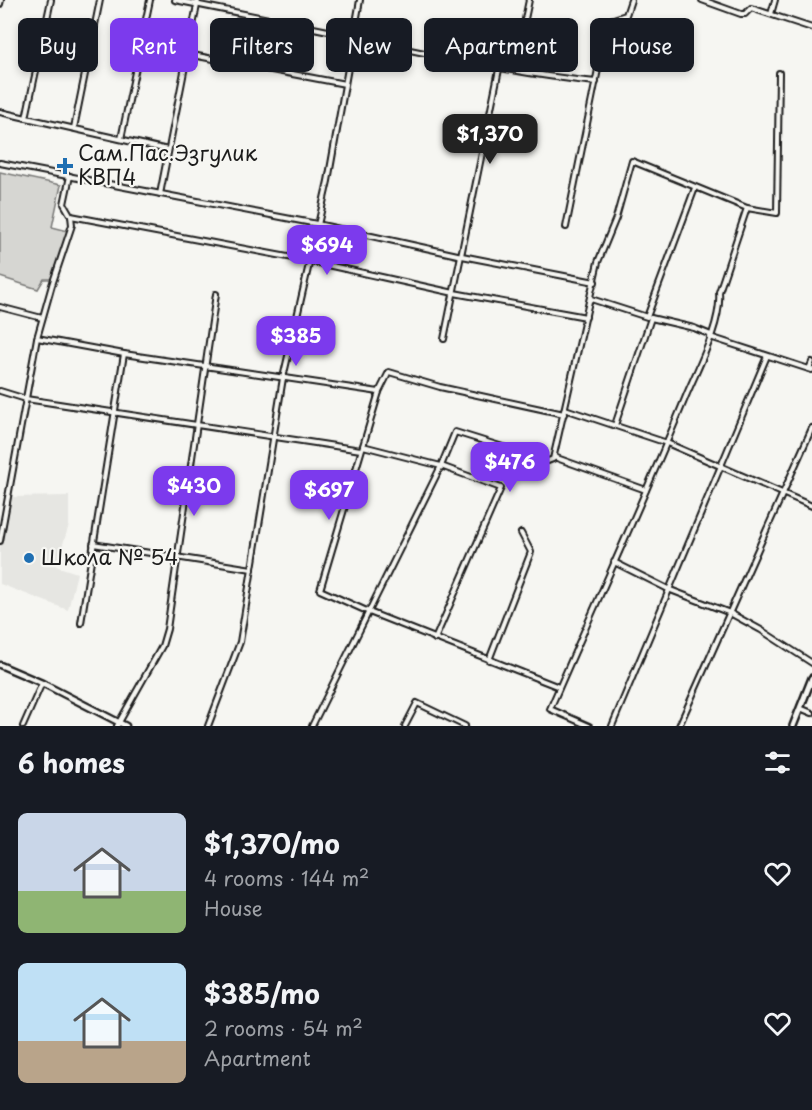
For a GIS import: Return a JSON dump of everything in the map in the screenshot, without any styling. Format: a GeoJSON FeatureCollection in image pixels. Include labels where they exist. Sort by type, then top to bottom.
{"type":"FeatureCollection","features":[{"type":"Feature","properties":{"kind":"main road"},"geometry":{"type":"LineString","coordinates":[[794,726],[812,678]]}},
{"type":"Feature","properties":{"kind":"street"},"geometry":{"type":"LineString","coordinates":[[26,118],[51,0]]}},
{"type":"Feature","properties":{"kind":"street"},"geometry":{"type":"LineString","coordinates":[[74,128],[100,0]]}},
{"type":"Feature","properties":{"kind":"street"},"geometry":{"type":"LineString","coordinates":[[121,139],[150,0]]}},
{"type":"Feature","properties":{"kind":"street"},"geometry":{"type":"LineString","coordinates":[[175,0],[198,2],[326,30]]}},
{"type":"Feature","properties":{"kind":"street"},"geometry":{"type":"LineString","coordinates":[[356,18],[360,0]]}},
{"type":"Feature","properties":{"kind":"street"},"geometry":{"type":"LineString","coordinates":[[525,18],[529,0]]}},
{"type":"Feature","properties":{"kind":"street"},"geometry":{"type":"LineString","coordinates":[[566,227],[610,20],[626,15],[631,0]]}},
{"type":"Feature","properties":{"kind":"street"},"geometry":{"type":"LineString","coordinates":[[702,0],[741,14],[745,14],[751,8],[812,28]]}},
{"type":"Feature","properties":{"kind":"street"},"geometry":{"type":"LineString","coordinates":[[771,14],[775,0]]}},
{"type":"Feature","properties":{"kind":"street"},"geometry":{"type":"LineString","coordinates":[[195,18],[198,2]]}},
{"type":"Feature","properties":{"kind":"street"},"geometry":{"type":"LineString","coordinates":[[198,56],[345,84]]}},
{"type":"Feature","properties":{"kind":"street"},"geometry":{"type":"LineString","coordinates":[[160,194],[183,72]]}},
{"type":"Feature","properties":{"kind":"street"},"geometry":{"type":"LineString","coordinates":[[208,726],[240,642],[283,378],[328,181],[347,72]]}},
{"type":"Feature","properties":{"kind":"street"},"geometry":{"type":"LineString","coordinates":[[444,339],[498,72]]}},
{"type":"Feature","properties":{"kind":"street"},"geometry":{"type":"LineString","coordinates":[[522,72],[596,82]]}},
{"type":"Feature","properties":{"kind":"street"},"geometry":{"type":"LineString","coordinates":[[312,726],[441,466],[454,432],[548,461],[554,457],[598,262],[616,218],[632,161],[747,208],[777,213],[780,73]]}},
{"type":"Feature","properties":{"kind":"street"},"geometry":{"type":"LineString","coordinates":[[0,112],[168,150]]}},
{"type":"Feature","properties":{"kind":"street"},"geometry":{"type":"LineString","coordinates":[[0,163],[317,224],[595,282]]}},
{"type":"Feature","properties":{"kind":"street"},"geometry":{"type":"LineString","coordinates":[[0,541],[37,338],[72,225],[71,216],[64,204],[70,177]]}},
{"type":"Feature","properties":{"kind":"street"},"geometry":{"type":"LineString","coordinates":[[615,425],[649,317],[695,188]]}},
{"type":"Feature","properties":{"kind":"street"},"geometry":{"type":"LineString","coordinates":[[589,726],[550,709],[667,443],[710,336],[720,304],[719,292],[747,208]]}},
{"type":"Feature","properties":{"kind":"street"},"geometry":{"type":"LineString","coordinates":[[71,216],[309,261],[454,293],[586,317]]}},
{"type":"Feature","properties":{"kind":"street"},"geometry":{"type":"LineString","coordinates":[[118,724],[162,646],[166,629],[216,294]]}},
{"type":"Feature","properties":{"kind":"street"},"geometry":{"type":"LineString","coordinates":[[591,299],[694,328],[710,336],[811,370],[812,362]]}},
{"type":"Feature","properties":{"kind":"street"},"geometry":{"type":"LineString","coordinates":[[0,307],[42,318]]}},
{"type":"Feature","properties":{"kind":"street"},"geometry":{"type":"LineString","coordinates":[[37,338],[124,354],[379,392]]}},
{"type":"Feature","properties":{"kind":"street"},"geometry":{"type":"LineString","coordinates":[[81,624],[124,354]]}},
{"type":"Feature","properties":{"kind":"street"},"geometry":{"type":"LineString","coordinates":[[612,726],[767,356]]}},
{"type":"Feature","properties":{"kind":"street"},"geometry":{"type":"LineString","coordinates":[[559,687],[435,639],[320,590],[379,392],[387,375],[392,372],[440,387],[564,411],[615,425],[667,443],[812,506]]}},
{"type":"Feature","properties":{"kind":"street"},"geometry":{"type":"LineString","coordinates":[[0,391],[26,399],[362,448],[441,466],[501,489],[435,639]]}},
{"type":"Feature","properties":{"kind":"street"},"geometry":{"type":"LineString","coordinates":[[679,726],[812,428]]}},
{"type":"Feature","properties":{"kind":"street"},"geometry":{"type":"LineString","coordinates":[[554,457],[646,490]]}},
{"type":"Feature","properties":{"kind":"street"},"geometry":{"type":"LineString","coordinates":[[489,660],[531,552],[521,532]]}},
{"type":"Feature","properties":{"kind":"street"},"geometry":{"type":"LineString","coordinates":[[93,544],[252,569]]}},
{"type":"Feature","properties":{"kind":"street"},"geometry":{"type":"LineString","coordinates":[[614,562],[668,589],[730,613],[762,630],[812,663]]}},
{"type":"Feature","properties":{"kind":"street"},"geometry":{"type":"LineString","coordinates":[[0,665],[42,683],[118,724],[126,726]]}},
{"type":"Feature","properties":{"kind":"street"},"geometry":{"type":"LineString","coordinates":[[23,726],[42,683]]}},
{"type":"Feature","properties":{"kind":"street"},"geometry":{"type":"LineString","coordinates":[[405,726],[417,702],[465,726]]}},
{"type":"Feature","properties":{"kind":"street"},"geometry":{"type":"LineString","coordinates":[[800,708],[812,713]]}},
{"type":"Feature","properties":{"kind":"shaded area"},"geometry":{"type":"Polygon","coordinates":[[[0,172],[61,185],[52,227],[68,231],[51,279],[44,279],[38,289],[0,277],[0,172]]]}},
{"type":"Feature","properties":{"kind":"shaded area","name":"Школа № 54"},"geometry":{"type":"Polygon","coordinates":[[[69,496],[69,525],[56,566],[77,573],[68,610],[0,584],[0,540],[9,497],[69,496]]]}},
{"type":"Feature","properties":{"kind":"place","name":"Сам.Пас.Эзгулик КВП4"},"geometry":{"type":"Point","coordinates":[65,166]}},
{"type":"Feature","properties":{"kind":"place","name":"Школа № 54"},"geometry":{"type":"Point","coordinates":[29,558]}}]}
